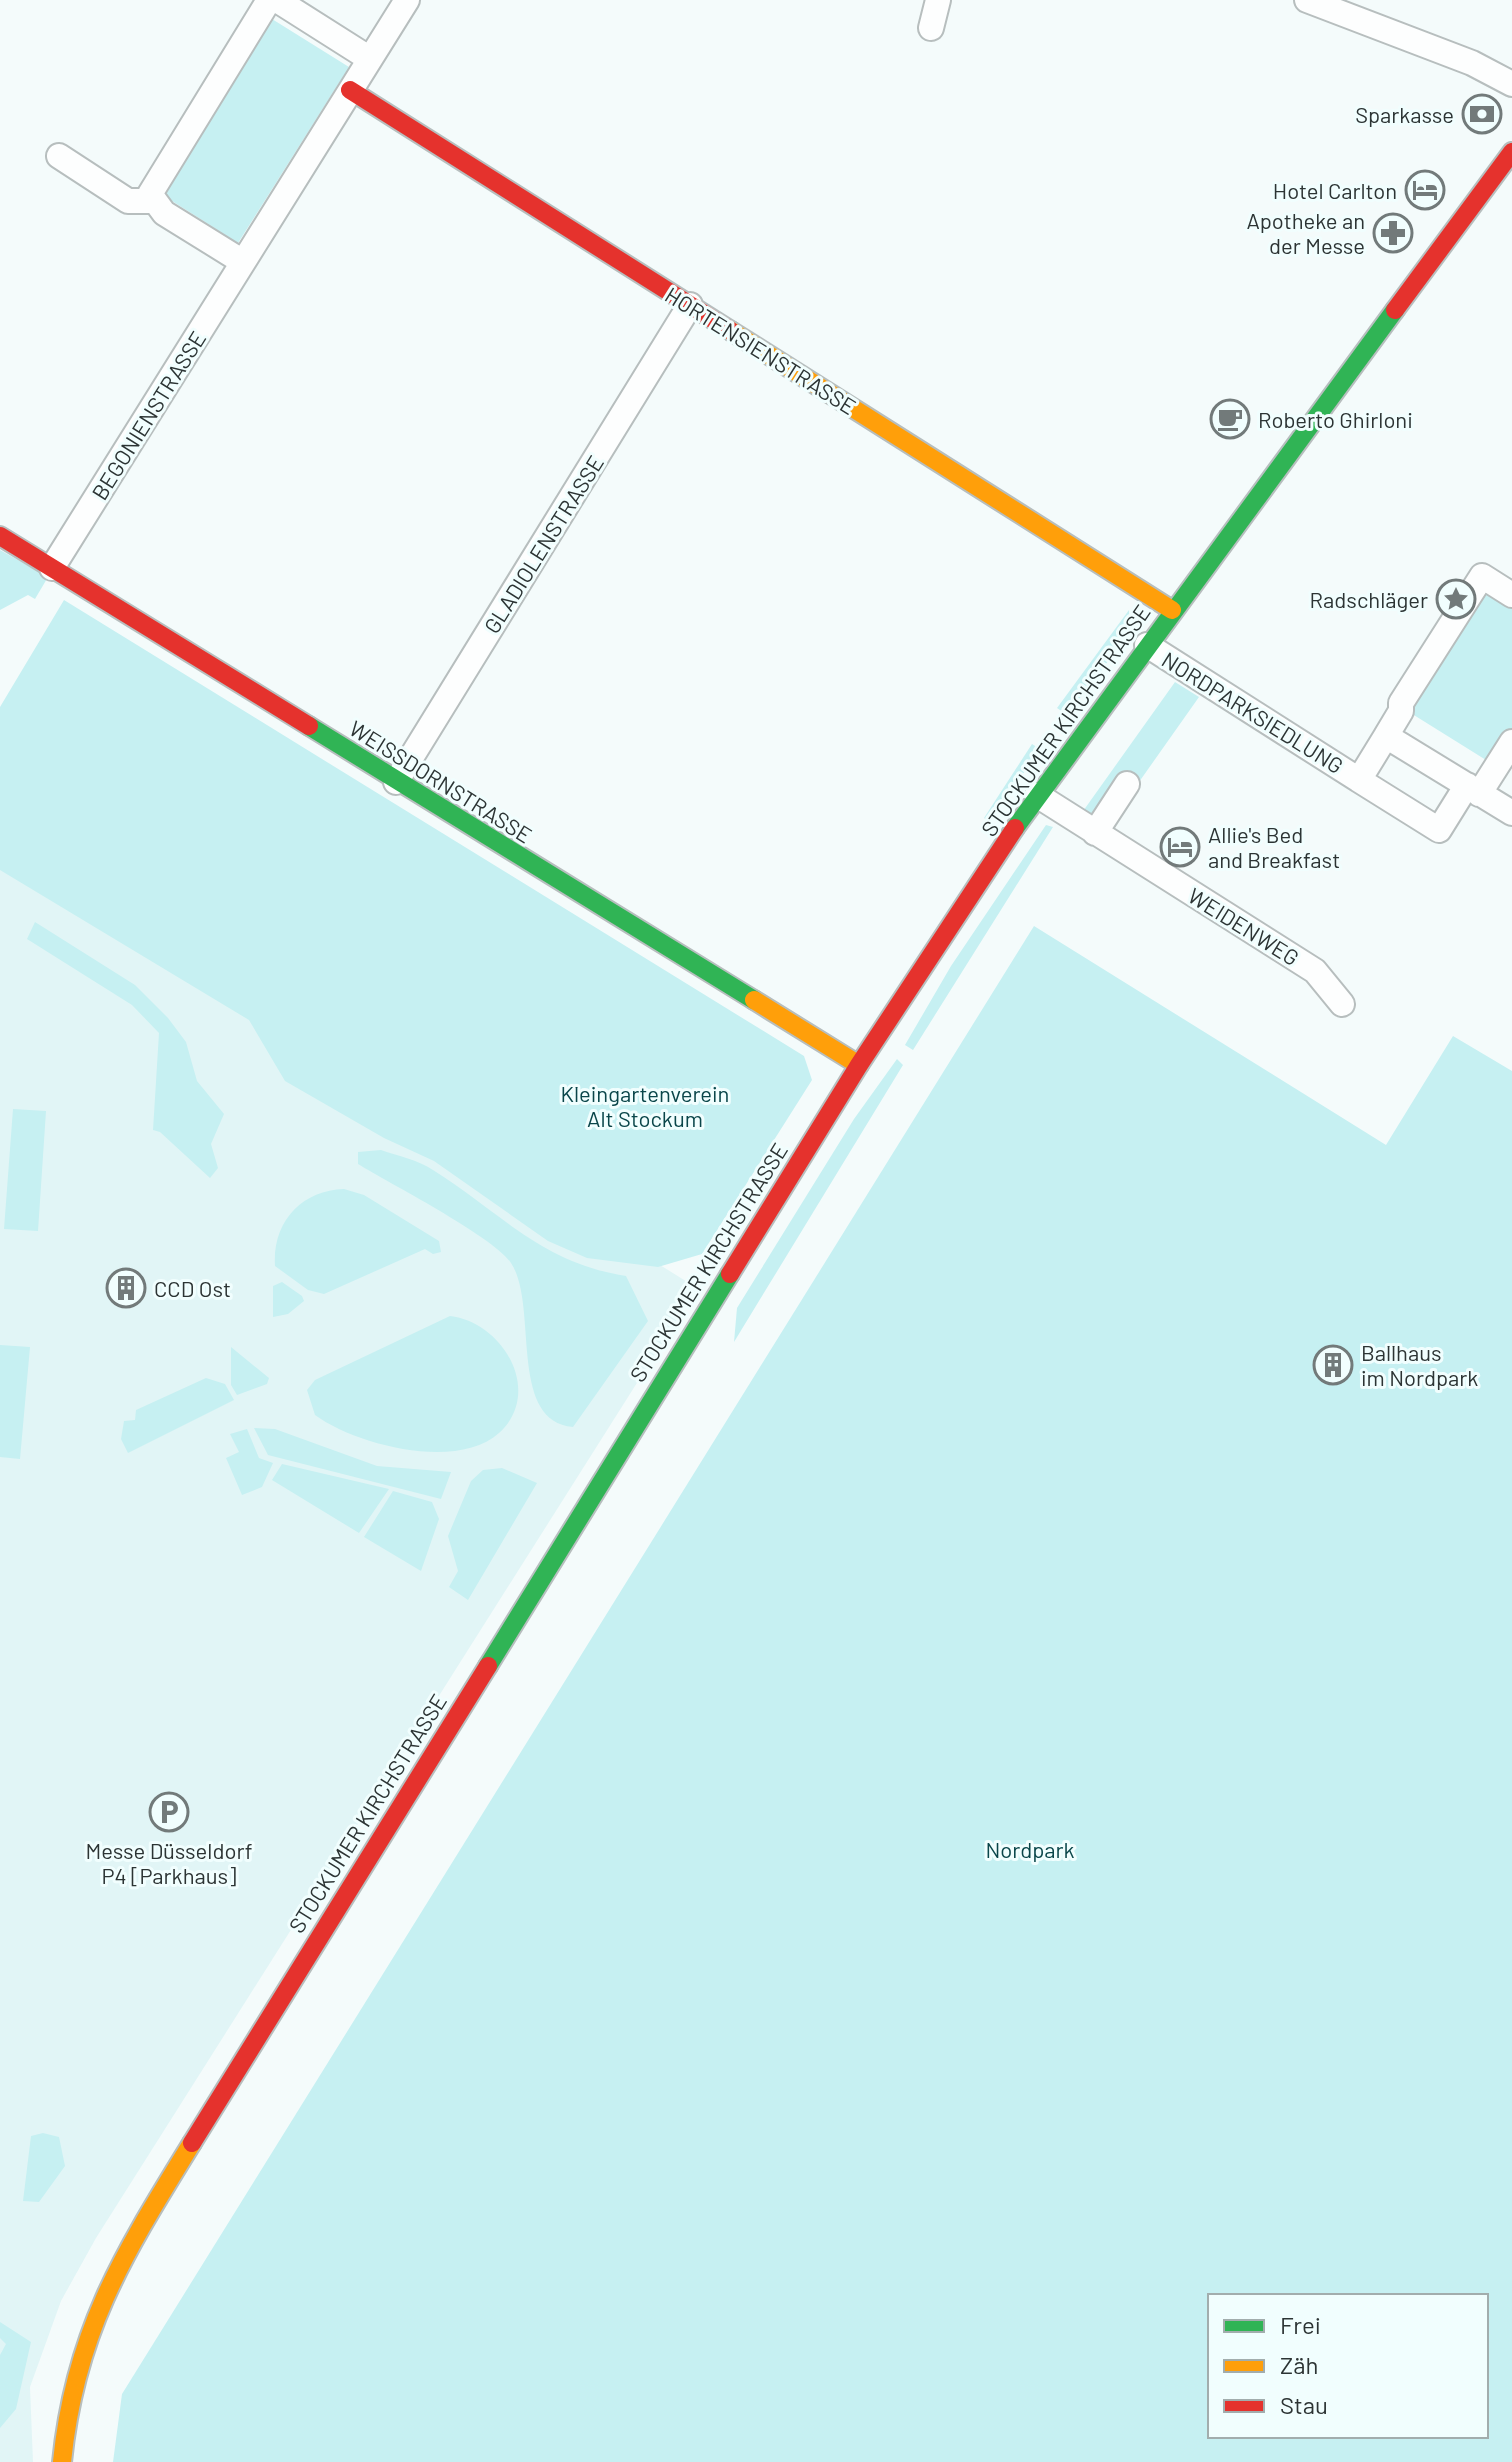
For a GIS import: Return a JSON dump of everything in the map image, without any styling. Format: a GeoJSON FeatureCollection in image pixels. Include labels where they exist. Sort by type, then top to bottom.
{"type":"FeatureCollection","features":[{"type":"Feature","properties":{"kind":"street"},"geometry":{"type":"LineString","coordinates":[[243,262],[164,213],[152,201],[150,194],[269,0]]}},
{"type":"Feature","properties":{"kind":"street"},"geometry":{"type":"LineString","coordinates":[[277,0],[370,59]]}},
{"type":"Feature","properties":{"kind":"street","name":"BEGONIENSTRASSE"},"geometry":{"type":"LineString","coordinates":[[52,568],[407,0]]}},
{"type":"Feature","properties":{"kind":"street"},"geometry":{"type":"LineString","coordinates":[[931,28],[938,0]]}},
{"type":"Feature","properties":{"kind":"street"},"geometry":{"type":"LineString","coordinates":[[1307,0],[1472,63],[1512,84]]}},
{"type":"Feature","properties":{"kind":"street","name":"HORTENSIENSTRASSE"},"geometry":{"type":"LineString","coordinates":[[350,90],[1172,610]]}},
{"type":"Feature","properties":{"kind":"street"},"geometry":{"type":"LineString","coordinates":[[59,156],[128,201],[152,201]]}},
{"type":"Feature","properties":{"kind":"street","name":"STOCKUMER KIRCHSTRASSE"},"geometry":{"type":"LineString","coordinates":[[62,2462],[65,2425],[81,2350],[122,2257],[859,1065],[1037,795],[1509,158]]}},
{"type":"Feature","properties":{"kind":"street","name":"GLADIOLENSTRASSE"},"geometry":{"type":"LineString","coordinates":[[396,782],[690,305]]}},
{"type":"Feature","properties":{"kind":"street","name":"WEISSDORNSTRASSE"},"geometry":{"type":"LineString","coordinates":[[0,536],[859,1065]]}},
{"type":"Feature","properties":{"kind":"street","name":"NORDPARKSIEDLUNG"},"geometry":{"type":"LineString","coordinates":[[1359,780],[1401,711],[1401,703],[1482,576],[1512,595]]}},
{"type":"Feature","properties":{"kind":"street","name":"NORDPARKSIEDLUNG"},"geometry":{"type":"LineString","coordinates":[[1147,645],[1439,830],[1512,742]]}},
{"type":"Feature","properties":{"kind":"street"},"geometry":{"type":"LineString","coordinates":[[1386,736],[1512,813]]}},
{"type":"Feature","properties":{"kind":"street"},"geometry":{"type":"LineString","coordinates":[[1095,833],[1127,784]]}},
{"type":"Feature","properties":{"kind":"street","name":"WEIDENWEG"},"geometry":{"type":"LineString","coordinates":[[1037,795],[1315,971],[1342,1004]]}},
{"type":"Feature","properties":{"kind":"shaded area"},"geometry":{"type":"Polygon","coordinates":[[[0,855],[697,1288],[96,2238],[61,2301],[30,2387],[33,2462],[0,2462],[0,855]]]}},
{"type":"Feature","properties":{"kind":"green space"},"geometry":{"type":"Polygon","coordinates":[[[272,19],[349,67],[238,243],[161,194],[272,19]]]}},
{"type":"Feature","properties":{"kind":"green space"},"geometry":{"type":"Polygon","coordinates":[[[0,550],[48,577],[35,599],[28,595],[0,610],[0,550]]]}},
{"type":"Feature","properties":{"kind":"green space"},"geometry":{"type":"Polygon","coordinates":[[[1487,591],[1512,606],[1512,732],[1486,760],[1409,712],[1473,600],[1487,591]]]}},
{"type":"Feature","properties":{"kind":"green space","name":"Kleingartenverein Alt Stockum"},"geometry":{"type":"Polygon","coordinates":[[[64,600],[804,1056],[812,1080],[702,1254],[658,1267],[587,1258],[548,1241],[434,1161],[384,1138],[285,1081],[249,1020],[0,870],[0,707],[64,600]]]}},
{"type":"Feature","properties":{"kind":"green space"},"geometry":{"type":"Polygon","coordinates":[[[1129,610],[1128,622],[1115,650],[1067,715],[1057,708],[1129,610]]]}},
{"type":"Feature","properties":{"kind":"green space"},"geometry":{"type":"Polygon","coordinates":[[[1175,682],[1199,697],[1139,782],[1128,781],[1095,813],[1081,814],[1175,682]]]}},
{"type":"Feature","properties":{"kind":"green space"},"geometry":{"type":"Polygon","coordinates":[[[1032,744],[1040,749],[990,822],[984,818],[1032,744]]]}},
{"type":"Feature","properties":{"kind":"green space"},"geometry":{"type":"Polygon","coordinates":[[[1046,825],[1053,827],[913,1050],[905,1045],[951,966],[1046,825]]]}},
{"type":"Feature","properties":{"kind":"green space"},"geometry":{"type":"Polygon","coordinates":[[[35,922],[135,985],[168,1018],[186,1042],[197,1081],[224,1114],[211,1144],[218,1168],[210,1178],[160,1132],[153,1130],[159,1033],[132,1005],[27,939],[35,922]]]}},
{"type":"Feature","properties":{"kind":"green space","name":"Nordpark"},"geometry":{"type":"Polygon","coordinates":[[[1034,926],[1386,1145],[1453,1036],[1512,1071],[1512,2462],[113,2462],[122,2394],[1034,926]]]}},
{"type":"Feature","properties":{"kind":"green space"},"geometry":{"type":"Polygon","coordinates":[[[897,1059],[903,1065],[734,1342],[737,1308],[854,1119],[897,1059]]]}},
{"type":"Feature","properties":{"kind":"green space"},"geometry":{"type":"Polygon","coordinates":[[[13,1109],[46,1111],[38,1231],[4,1229],[13,1109]]]}},
{"type":"Feature","properties":{"kind":"green space"},"geometry":{"type":"Polygon","coordinates":[[[381,1150],[427,1167],[524,1234],[569,1260],[626,1276],[648,1321],[573,1427],[553,1420],[539,1405],[532,1384],[519,1282],[511,1263],[501,1252],[463,1225],[358,1164],[358,1152],[381,1150]]]}},
{"type":"Feature","properties":{"kind":"green space"},"geometry":{"type":"Polygon","coordinates":[[[344,1189],[364,1195],[439,1241],[441,1252],[433,1254],[425,1249],[324,1294],[308,1290],[275,1266],[279,1236],[284,1223],[303,1202],[315,1195],[344,1189]]]}},
{"type":"Feature","properties":{"kind":"green space"},"geometry":{"type":"Polygon","coordinates":[[[282,1282],[302,1296],[304,1301],[288,1314],[273,1317],[273,1286],[282,1282]]]}},
{"type":"Feature","properties":{"kind":"green space"},"geometry":{"type":"Polygon","coordinates":[[[450,1316],[469,1321],[486,1331],[501,1345],[511,1361],[518,1398],[512,1416],[499,1433],[481,1444],[458,1450],[407,1450],[355,1436],[315,1415],[307,1390],[315,1380],[450,1316]]]}},
{"type":"Feature","properties":{"kind":"green space"},"geometry":{"type":"Polygon","coordinates":[[[0,1345],[30,1347],[20,1459],[0,1457],[0,1345]]]}},
{"type":"Feature","properties":{"kind":"green space"},"geometry":{"type":"Polygon","coordinates":[[[231,1347],[269,1378],[267,1384],[237,1395],[231,1385],[231,1347]]]}},
{"type":"Feature","properties":{"kind":"green space"},"geometry":{"type":"Polygon","coordinates":[[[206,1378],[225,1384],[234,1400],[128,1453],[121,1439],[124,1421],[135,1420],[136,1410],[206,1378]]]}},
{"type":"Feature","properties":{"kind":"green space"},"geometry":{"type":"Polygon","coordinates":[[[254,1428],[275,1429],[377,1466],[451,1472],[441,1499],[268,1455],[254,1428]]]}},
{"type":"Feature","properties":{"kind":"green space"},"geometry":{"type":"Polygon","coordinates":[[[247,1429],[259,1458],[273,1463],[262,1487],[242,1495],[226,1458],[239,1452],[230,1434],[247,1429]]]}},
{"type":"Feature","properties":{"kind":"green space"},"geometry":{"type":"Polygon","coordinates":[[[282,1464],[389,1489],[359,1533],[272,1480],[282,1464]]]}},
{"type":"Feature","properties":{"kind":"green space"},"geometry":{"type":"Polygon","coordinates":[[[502,1468],[537,1483],[468,1600],[449,1587],[458,1571],[448,1536],[471,1481],[483,1470],[502,1468]]]}},
{"type":"Feature","properties":{"kind":"green space"},"geometry":{"type":"Polygon","coordinates":[[[393,1491],[432,1502],[439,1519],[421,1571],[364,1537],[393,1491]]]}},
{"type":"Feature","properties":{"kind":"green space"},"geometry":{"type":"Polygon","coordinates":[[[43,2133],[59,2137],[65,2166],[39,2202],[23,2201],[31,2136],[43,2133]]]}},
{"type":"Feature","properties":{"kind":"green space"},"geometry":{"type":"Polygon","coordinates":[[[0,2322],[31,2342],[16,2409],[0,2428],[0,2355],[6,2344],[0,2338],[0,2322]]]}},
{"type":"Feature","properties":{"kind":"traffic: fast"},"geometry":{"type":"LineString","coordinates":[[1015,828],[1395,310]]}},
{"type":"Feature","properties":{"kind":"traffic: fast"},"geometry":{"type":"LineString","coordinates":[[309,726],[754,1000]]}},
{"type":"Feature","properties":{"kind":"traffic: fast"},"geometry":{"type":"LineString","coordinates":[[488,1666],[730,1274]]}},
{"type":"Feature","properties":{"kind":"traffic: slow"},"geometry":{"type":"LineString","coordinates":[[731,331],[1172,610]]}},
{"type":"Feature","properties":{"kind":"traffic: slow"},"geometry":{"type":"LineString","coordinates":[[754,1000],[859,1065]]}},
{"type":"Feature","properties":{"kind":"traffic: slow"},"geometry":{"type":"LineString","coordinates":[[62,2462],[78,2372],[91,2332],[125,2257],[192,2143]]}},
{"type":"Feature","properties":{"kind":"traffic: jam"},"geometry":{"type":"LineString","coordinates":[[350,90],[731,331]]}},
{"type":"Feature","properties":{"kind":"traffic: jam"},"geometry":{"type":"LineString","coordinates":[[1395,310],[1512,152]]}},
{"type":"Feature","properties":{"kind":"traffic: jam"},"geometry":{"type":"LineString","coordinates":[[0,536],[309,726]]}},
{"type":"Feature","properties":{"kind":"traffic: jam"},"geometry":{"type":"LineString","coordinates":[[730,1274],[859,1065],[1015,828]]}},
{"type":"Feature","properties":{"kind":"traffic: jam"},"geometry":{"type":"LineString","coordinates":[[192,2143],[488,1666]]}},
{"type":"Feature","properties":{"kind":"place","name":"Sparkasse"},"geometry":{"type":"Point","coordinates":[1482,114]}},
{"type":"Feature","properties":{"kind":"place","name":"Hotel Carlton"},"geometry":{"type":"Point","coordinates":[1425,190]}},
{"type":"Feature","properties":{"kind":"place","name":"Apotheke an der Messe"},"geometry":{"type":"Point","coordinates":[1393,233]}},
{"type":"Feature","properties":{"kind":"place","name":"Roberto Ghirloni"},"geometry":{"type":"Point","coordinates":[1230,419]}},
{"type":"Feature","properties":{"kind":"place","name":"Radschläger"},"geometry":{"type":"Point","coordinates":[1456,599]}},
{"type":"Feature","properties":{"kind":"place","name":"Allie's Bed and Breakfast"},"geometry":{"type":"Point","coordinates":[1180,847]}},
{"type":"Feature","properties":{"kind":"place","name":"CCD Ost"},"geometry":{"type":"Point","coordinates":[126,1288]}},
{"type":"Feature","properties":{"kind":"place","name":"Ballhaus im Nordpark"},"geometry":{"type":"Point","coordinates":[1333,1365]}},
{"type":"Feature","properties":{"kind":"place","name":"Messe Düsseldorf P4 [Parkhaus]"},"geometry":{"type":"Point","coordinates":[169,1812]}}]}
